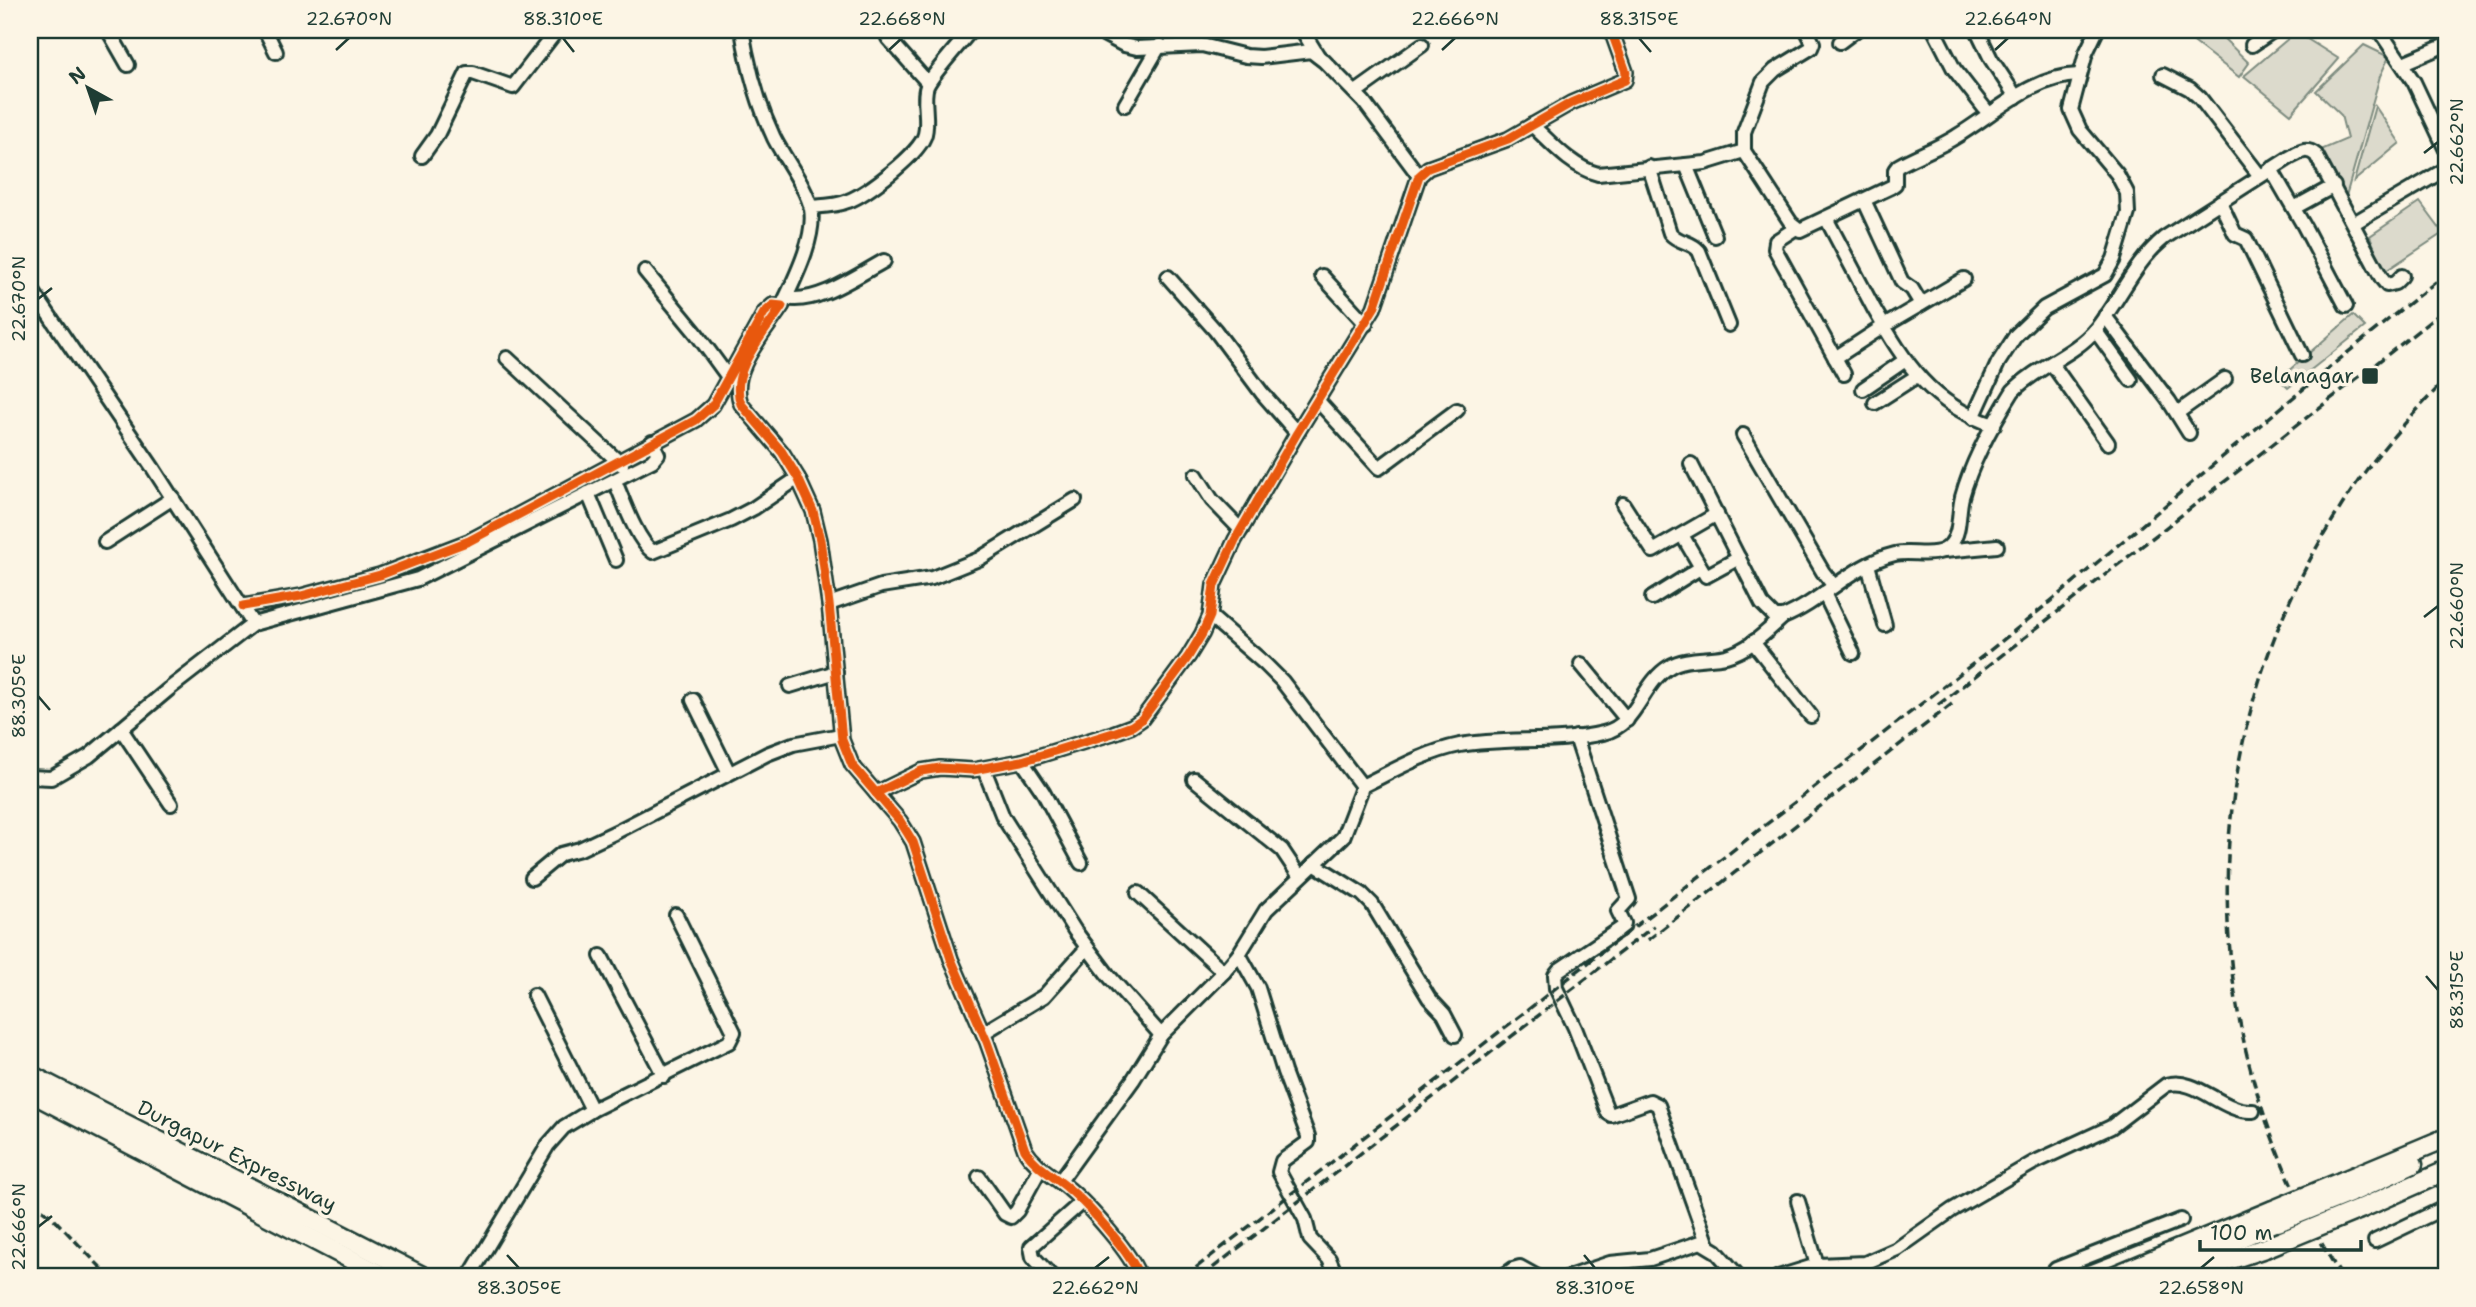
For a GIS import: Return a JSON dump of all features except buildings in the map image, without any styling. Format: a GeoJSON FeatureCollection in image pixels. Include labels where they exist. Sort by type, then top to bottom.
{"type":"FeatureCollection","features":[{"type":"Feature","properties":{"kind":"highway","name":"Durgapur Expressway"},"geometry":{"type":"LineString","coordinates":[[30,1075],[424,1277]]}},
{"type":"Feature","properties":{"kind":"highway","name":"Durgapur Expressway"},"geometry":{"type":"LineString","coordinates":[[30,1092],[385,1277]]}},
{"type":"Feature","properties":{"kind":"highway"},"geometry":{"type":"LineString","coordinates":[[2346,1187],[2446,1138]]}},
{"type":"Feature","properties":{"kind":"highway"},"geometry":{"type":"LineString","coordinates":[[2111,1277],[2446,1149]]}},
{"type":"Feature","properties":{"kind":"highway"},"geometry":{"type":"LineString","coordinates":[[2178,1277],[2265,1248],[2446,1171]]}},
{"type":"Feature","properties":{"kind":"highway"},"geometry":{"type":"LineString","coordinates":[[2146,1277],[2275,1216]]}},
{"type":"Feature","properties":{"kind":"highway"},"geometry":{"type":"LineString","coordinates":[[2209,1277],[2265,1248]]}},
{"type":"Feature","properties":{"kind":"street"},"geometry":{"type":"LineString","coordinates":[[108,30],[128,65]]}},
{"type":"Feature","properties":{"kind":"street"},"geometry":{"type":"LineString","coordinates":[[265,30],[276,52]]}},
{"type":"Feature","properties":{"kind":"street"},"geometry":{"type":"LineString","coordinates":[[422,156],[437,135],[467,73],[513,87],[557,30]]}},
{"type":"Feature","properties":{"kind":"street"},"geometry":{"type":"LineString","coordinates":[[742,30],[747,60],[765,119],[811,207],[810,233],[796,277],[784,302],[749,356],[741,373],[737,393],[741,404],[782,452],[813,511],[829,604],[841,735],[852,765],[909,832],[914,842],[951,959],[983,1033],[1025,1150],[1032,1161],[1082,1202],[1132,1262],[1139,1277]]}},
{"type":"Feature","properties":{"kind":"street"},"geometry":{"type":"LineString","coordinates":[[811,207],[850,201],[882,179],[919,146],[925,135],[928,116],[928,83],[971,30]]}},
{"type":"Feature","properties":{"kind":"street"},"geometry":{"type":"LineString","coordinates":[[1096,30],[1124,45],[1137,47],[1202,45],[1261,57],[1311,51],[1356,92],[1419,176]]}},
{"type":"Feature","properties":{"kind":"street"},"geometry":{"type":"LineString","coordinates":[[1303,30],[1318,56]]}},
{"type":"Feature","properties":{"kind":"street"},"geometry":{"type":"LineString","coordinates":[[876,793],[921,771],[940,768],[984,769],[1022,761],[1123,730],[1142,719],[1188,657],[1210,617],[1214,585],[1241,530],[1297,433],[1366,324],[1374,308],[1419,176],[1428,168],[1508,139],[1571,103],[1625,80],[1626,72],[1611,30]]}},
{"type":"Feature","properties":{"kind":"street"},"geometry":{"type":"LineString","coordinates":[[1796,228],[1744,151],[1744,132],[1763,82],[1775,70],[1811,48],[1813,43],[1809,30]]}},
{"type":"Feature","properties":{"kind":"street"},"geometry":{"type":"LineString","coordinates":[[1840,41],[1856,30]]}},
{"type":"Feature","properties":{"kind":"street"},"geometry":{"type":"LineString","coordinates":[[1934,30],[1954,69],[1986,116]]}},
{"type":"Feature","properties":{"kind":"street"},"geometry":{"type":"LineString","coordinates":[[1977,30],[1992,60],[2016,97]]}},
{"type":"Feature","properties":{"kind":"street"},"geometry":{"type":"LineString","coordinates":[[1944,551],[1955,537],[1962,497],[2005,349],[2015,335],[2044,308],[2105,275],[2114,259],[2128,213],[2127,193],[2117,174],[2074,120],[2071,102],[2096,30]]}},
{"type":"Feature","properties":{"kind":"street"},"geometry":{"type":"LineString","coordinates":[[2252,45],[2274,30]]}},
{"type":"Feature","properties":{"kind":"street"},"geometry":{"type":"LineString","coordinates":[[2379,30],[2403,63],[2446,150]]}},
{"type":"Feature","properties":{"kind":"street"},"geometry":{"type":"LineString","coordinates":[[888,38],[928,83]]}},
{"type":"Feature","properties":{"kind":"street"},"geometry":{"type":"LineString","coordinates":[[1125,105],[1160,45]]}},
{"type":"Feature","properties":{"kind":"street"},"geometry":{"type":"LineString","coordinates":[[1356,92],[1422,45]]}},
{"type":"Feature","properties":{"kind":"street"},"geometry":{"type":"LineString","coordinates":[[2403,63],[2446,46]]}},
{"type":"Feature","properties":{"kind":"street"},"geometry":{"type":"LineString","coordinates":[[1844,374],[1775,249],[1776,241],[1796,228],[1806,228],[1895,184],[1895,170],[1898,166],[1960,134],[2016,97],[2053,79],[2079,75]]}},
{"type":"Feature","properties":{"kind":"street"},"geometry":{"type":"LineString","coordinates":[[2163,75],[2200,98],[2294,208],[2346,306]]}},
{"type":"Feature","properties":{"kind":"street"},"geometry":{"type":"LineString","coordinates":[[1532,125],[1566,156],[1591,172],[1607,174],[1718,160],[1744,151]]}},
{"type":"Feature","properties":{"kind":"street"},"geometry":{"type":"LineString","coordinates":[[1985,422],[2022,382],[2068,354],[2095,330],[2150,249],[2303,150],[2311,150],[2316,155],[2382,279],[2387,285],[2395,283],[2402,276]]}},
{"type":"Feature","properties":{"kind":"street"},"geometry":{"type":"LineString","coordinates":[[1686,165],[1715,236]]}},
{"type":"Feature","properties":{"kind":"street"},"geometry":{"type":"LineString","coordinates":[[1649,167],[1670,233],[1677,240],[1692,244],[1699,251],[1729,325]]}},
{"type":"Feature","properties":{"kind":"street"},"geometry":{"type":"LineString","coordinates":[[2354,223],[2446,169]]}},
{"type":"Feature","properties":{"kind":"street"},"geometry":{"type":"LineString","coordinates":[[2294,208],[2334,186]]}},
{"type":"Feature","properties":{"kind":"street"},"geometry":{"type":"LineString","coordinates":[[1864,200],[1902,282],[1912,289],[1921,304]]}},
{"type":"Feature","properties":{"kind":"street"},"geometry":{"type":"LineString","coordinates":[[2220,202],[2235,234],[2246,239],[2302,355]]}},
{"type":"Feature","properties":{"kind":"street"},"geometry":{"type":"LineString","coordinates":[[1826,218],[1904,360],[1917,376],[1956,410],[1985,422]]}},
{"type":"Feature","properties":{"kind":"street"},"geometry":{"type":"LineString","coordinates":[[30,777],[51,779],[89,756],[169,689],[249,616],[301,596],[380,575],[430,558],[469,541],[704,414],[713,405],[764,313],[773,305],[809,298],[884,261]]}},
{"type":"Feature","properties":{"kind":"street"},"geometry":{"type":"LineString","coordinates":[[645,271],[728,377]]}},
{"type":"Feature","properties":{"kind":"street"},"geometry":{"type":"LineString","coordinates":[[1168,276],[1297,433]]}},
{"type":"Feature","properties":{"kind":"street"},"geometry":{"type":"LineString","coordinates":[[1322,276],[1366,324]]}},
{"type":"Feature","properties":{"kind":"street"},"geometry":{"type":"LineString","coordinates":[[1835,358],[1964,279]]}},
{"type":"Feature","properties":{"kind":"street"},"geometry":{"type":"LineString","coordinates":[[30,287],[173,498],[249,616]]}},
{"type":"Feature","properties":{"kind":"street"},"geometry":{"type":"LineString","coordinates":[[2105,316],[2189,433]]}},
{"type":"Feature","properties":{"kind":"street"},"geometry":{"type":"LineString","coordinates":[[2095,330],[2131,380]]}},
{"type":"Feature","properties":{"kind":"street"},"geometry":{"type":"LineString","coordinates":[[507,358],[630,473]]}},
{"type":"Feature","properties":{"kind":"street"},"geometry":{"type":"LineString","coordinates":[[1863,389],[1904,360]]}},
{"type":"Feature","properties":{"kind":"street"},"geometry":{"type":"LineString","coordinates":[[2052,364],[2108,443]]}},
{"type":"Feature","properties":{"kind":"street"},"geometry":{"type":"LineString","coordinates":[[1875,403],[1917,376]]}},
{"type":"Feature","properties":{"kind":"street"},"geometry":{"type":"LineString","coordinates":[[2177,413],[2225,379]]}},
{"type":"Feature","properties":{"kind":"street"},"geometry":{"type":"LineString","coordinates":[[1318,401],[1379,468],[1457,410]]}},
{"type":"Feature","properties":{"kind":"street"},"geometry":{"type":"LineString","coordinates":[[1742,435],[1828,583],[1853,653]]}},
{"type":"Feature","properties":{"kind":"street"},"geometry":{"type":"LineString","coordinates":[[249,616],[418,579],[630,473],[657,456],[652,442]]}},
{"type":"Feature","properties":{"kind":"street"},"geometry":{"type":"LineString","coordinates":[[1691,464],[1739,558],[1775,615]]}},
{"type":"Feature","properties":{"kind":"street"},"geometry":{"type":"LineString","coordinates":[[1196,475],[1212,500],[1241,530]]}},
{"type":"Feature","properties":{"kind":"street"},"geometry":{"type":"LineString","coordinates":[[615,481],[648,548],[653,552],[731,520],[798,478]]}},
{"type":"Feature","properties":{"kind":"street"},"geometry":{"type":"LineString","coordinates":[[588,494],[616,560]]}},
{"type":"Feature","properties":{"kind":"street"},"geometry":{"type":"LineString","coordinates":[[105,542],[173,498]]}},
{"type":"Feature","properties":{"kind":"street"},"geometry":{"type":"LineString","coordinates":[[829,604],[881,586],[932,578],[979,559],[1075,500]]}},
{"type":"Feature","properties":{"kind":"street"},"geometry":{"type":"LineString","coordinates":[[1623,504],[1653,551],[1717,514]]}},
{"type":"Feature","properties":{"kind":"street"},"geometry":{"type":"LineString","coordinates":[[1682,535],[1706,576],[1739,558]]}},
{"type":"Feature","properties":{"kind":"street"},"geometry":{"type":"LineString","coordinates":[[1358,782],[1460,745],[1576,737],[1612,730],[1670,666],[1729,655],[1753,642],[1775,615],[1828,583],[1894,555],[1997,546]]}},
{"type":"Feature","properties":{"kind":"street"},"geometry":{"type":"LineString","coordinates":[[1868,565],[1885,625]]}},
{"type":"Feature","properties":{"kind":"street"},"geometry":{"type":"LineString","coordinates":[[1652,598],[1700,568]]}},
{"type":"Feature","properties":{"kind":"street"},"geometry":{"type":"LineString","coordinates":[[979,1177],[1011,1217],[1133,1080],[1156,1030],[1239,954],[1258,919],[1296,868],[1314,864],[1343,837],[1356,808],[1358,782],[1282,681],[1210,617]]}},
{"type":"Feature","properties":{"kind":"street"},"geometry":{"type":"LineString","coordinates":[[1753,642],[1811,716]]}},
{"type":"Feature","properties":{"kind":"street"},"geometry":{"type":"LineString","coordinates":[[1581,664],[1624,717]]}},
{"type":"Feature","properties":{"kind":"street"},"geometry":{"type":"LineString","coordinates":[[790,686],[836,672]]}},
{"type":"Feature","properties":{"kind":"street"},"geometry":{"type":"LineString","coordinates":[[692,700],[729,773]]}},
{"type":"Feature","properties":{"kind":"street"},"geometry":{"type":"LineString","coordinates":[[121,729],[171,804]]}},
{"type":"Feature","properties":{"kind":"street"},"geometry":{"type":"LineString","coordinates":[[532,878],[561,854],[580,849],[781,748],[841,735]]}},
{"type":"Feature","properties":{"kind":"street"},"geometry":{"type":"LineString","coordinates":[[1576,737],[1629,899],[1618,911],[1624,923],[1623,927],[1559,970],[1555,975],[1556,988],[1575,1028],[1608,1114],[1650,1101],[1658,1105],[1708,1245]]}},
{"type":"Feature","properties":{"kind":"street"},"geometry":{"type":"LineString","coordinates":[[1022,761],[1043,792],[1081,863]]}},
{"type":"Feature","properties":{"kind":"street"},"geometry":{"type":"LineString","coordinates":[[984,769],[1010,829],[1087,948],[1156,1030]]}},
{"type":"Feature","properties":{"kind":"street"},"geometry":{"type":"LineString","coordinates":[[1194,779],[1282,850],[1296,868]]}},
{"type":"Feature","properties":{"kind":"street"},"geometry":{"type":"LineString","coordinates":[[1314,864],[1362,894],[1372,904],[1429,998],[1444,1014],[1455,1035]]}},
{"type":"Feature","properties":{"kind":"street"},"geometry":{"type":"LineString","coordinates":[[1138,893],[1220,969]]}},
{"type":"Feature","properties":{"kind":"street"},"geometry":{"type":"LineString","coordinates":[[469,1277],[555,1135],[592,1110],[729,1042],[734,1032],[676,915]]}},
{"type":"Feature","properties":{"kind":"street"},"geometry":{"type":"LineString","coordinates":[[983,1033],[1044,996],[1087,948]]}},
{"type":"Feature","properties":{"kind":"street"},"geometry":{"type":"LineString","coordinates":[[1239,954],[1258,988],[1284,1072],[1308,1136],[1305,1147],[1282,1161],[1279,1172],[1305,1219],[1310,1239],[1329,1259],[1337,1277]]}},
{"type":"Feature","properties":{"kind":"street"},"geometry":{"type":"LineString","coordinates":[[601,956],[664,1076]]}},
{"type":"Feature","properties":{"kind":"street"},"geometry":{"type":"LineString","coordinates":[[534,995],[592,1110]]}},
{"type":"Feature","properties":{"kind":"street"},"geometry":{"type":"LineString","coordinates":[[1778,1277],[1817,1265],[1865,1263],[1897,1249],[1952,1210],[2033,1163],[2111,1127],[2165,1085],[2184,1084],[2235,1108],[2253,1111]]}},
{"type":"Feature","properties":{"kind":"street"},"geometry":{"type":"LineString","coordinates":[[1798,1201],[1817,1265]]}},
{"type":"Feature","properties":{"kind":"street"},"geometry":{"type":"LineString","coordinates":[[1052,1277],[1033,1257],[1031,1247],[1082,1202]]}},
{"type":"Feature","properties":{"kind":"street"},"geometry":{"type":"LineString","coordinates":[[2375,1241],[2446,1207]]}},
{"type":"Feature","properties":{"kind":"street"},"geometry":{"type":"LineString","coordinates":[[2049,1277],[2056,1269],[2181,1220]]}},
{"type":"Feature","properties":{"kind":"street"},"geometry":{"type":"LineString","coordinates":[[1569,1277],[1610,1263],[1650,1259],[1701,1241],[1739,1277]]}},
{"type":"Feature","properties":{"kind":"street"},"geometry":{"type":"LineString","coordinates":[[1502,1277],[1520,1267],[1538,1277]]}},
{"type":"Feature","properties":{"kind":"shaded area"},"geometry":{"type":"Polygon","coordinates":[[[2185,30],[2215,30],[2249,63],[2239,77],[2182,33],[2185,30]]]}},
{"type":"Feature","properties":{"kind":"shaded area"},"geometry":{"type":"Polygon","coordinates":[[[2296,32],[2339,59],[2291,114],[2244,76],[2296,32]]]}},
{"type":"Feature","properties":{"kind":"shaded area"},"geometry":{"type":"Polygon","coordinates":[[[2364,45],[2389,57],[2380,76],[2346,196],[2321,150],[2347,139],[2341,115],[2316,91],[2364,45]]]}},
{"type":"Feature","properties":{"kind":"shaded area"},"geometry":{"type":"Polygon","coordinates":[[[2375,106],[2400,143],[2354,181],[2375,106]]]}},
{"type":"Feature","properties":{"kind":"shaded area"},"geometry":{"type":"Polygon","coordinates":[[[2420,202],[2443,233],[2384,272],[2370,236],[2420,202]]]}},
{"type":"Feature","properties":{"kind":"shaded area"},"geometry":{"type":"Polygon","coordinates":[[[2353,315],[2365,327],[2288,388],[2279,379],[2353,315]]]}},
{"type":"Feature","properties":{"kind":"railway"},"geometry":{"type":"LineString","coordinates":[[1184,1277],[1988,652],[2330,367],[2446,274]]}},
{"type":"Feature","properties":{"kind":"railway"},"geometry":{"type":"LineString","coordinates":[[1938,705],[2446,309]]}},
{"type":"Feature","properties":{"kind":"railway"},"geometry":{"type":"LineString","coordinates":[[2342,1277],[2292,1186],[2257,1091],[2235,993],[2227,894],[2234,795],[2255,697],[2290,601],[2351,492],[2389,442],[2446,379]]}},
{"type":"Feature","properties":{"kind":"railway"},"geometry":{"type":"LineString","coordinates":[[1648,940],[1952,704]]}},
{"type":"Feature","properties":{"kind":"railway"},"geometry":{"type":"LineString","coordinates":[[1201,1277],[1654,926]]}},
{"type":"Feature","properties":{"kind":"railway"},"geometry":{"type":"LineString","coordinates":[[30,1201],[51,1216],[110,1277]]}},
{"type":"Feature","properties":{"kind":"cycle path"},"geometry":{"type":"LineString","coordinates":[[876,793],[921,771],[940,768],[973,770],[1022,761],[1113,733],[1142,719],[1202,634],[1210,616],[1214,585],[1235,540],[1374,308],[1419,176],[1428,168],[1508,139],[1571,103],[1625,80],[1626,72],[1611,30]]}},
{"type":"Feature","properties":{"kind":"cycle path"},"geometry":{"type":"LineString","coordinates":[[243,606],[301,596],[380,575],[469,541],[696,420],[713,405],[764,313],[773,305],[782,306],[750,353],[738,391],[741,404],[782,452],[813,511],[829,604],[842,740],[852,765],[900,821],[913,842],[951,959],[987,1042],[1025,1150],[1034,1162],[1069,1189],[1098,1218],[1128,1256],[1139,1277]]}},
{"type":"Feature","properties":{"kind":"place","name":"Belanagar"},"geometry":{"type":"Point","coordinates":[2370,376]}}]}
